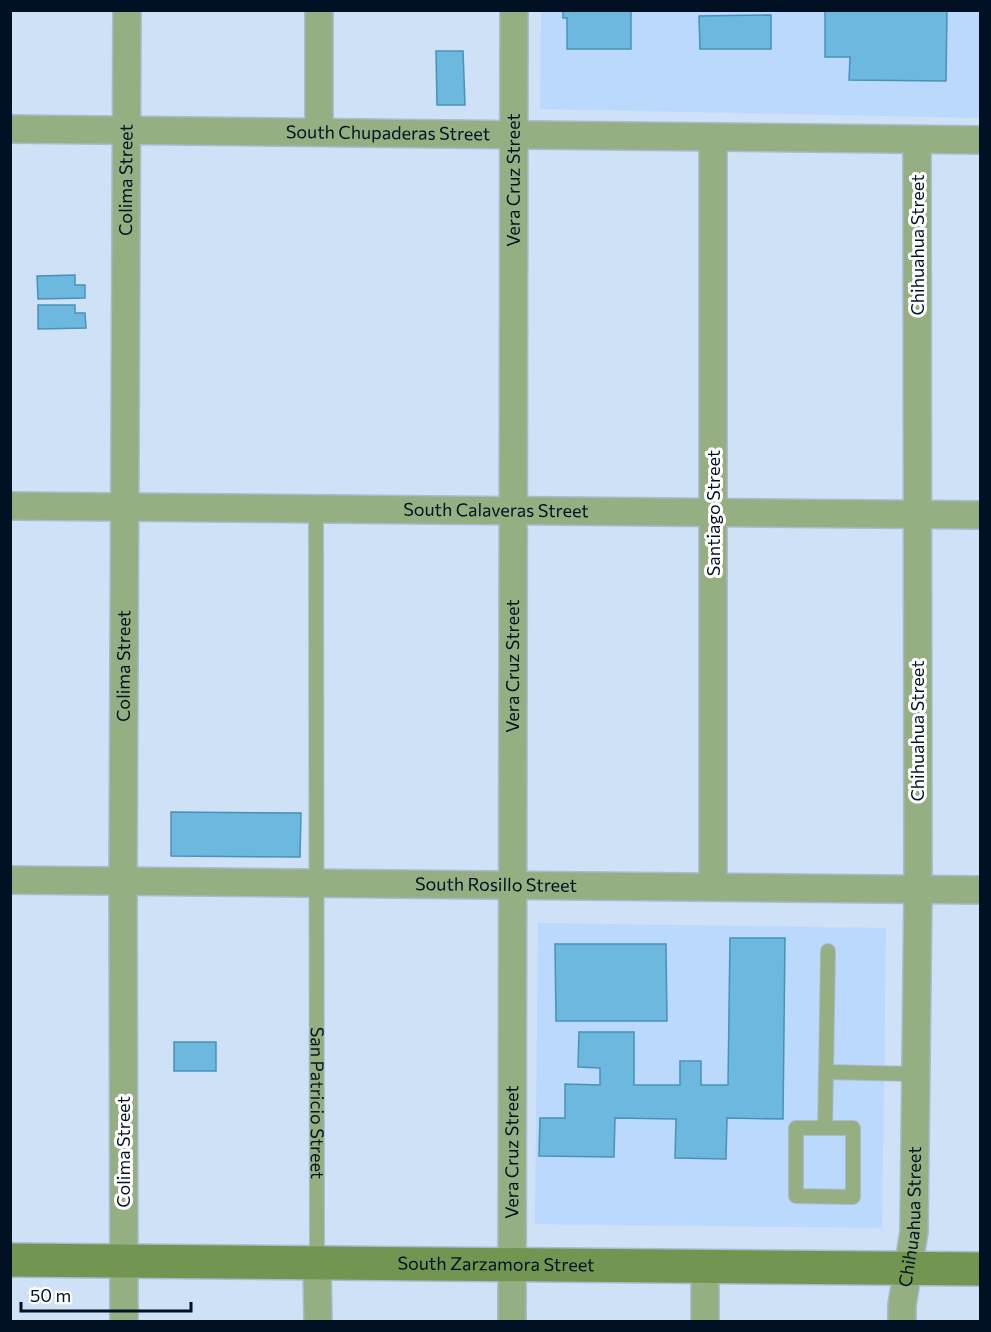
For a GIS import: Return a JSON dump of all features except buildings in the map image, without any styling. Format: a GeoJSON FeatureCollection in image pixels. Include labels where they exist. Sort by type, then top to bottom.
{"type":"FeatureCollection","features":[{"type":"Feature","properties":{"kind":"main road","name":"South Zarzamora Street"},"geometry":{"type":"LineString","coordinates":[[10,1260],[981,1269]]}},
{"type":"Feature","properties":{"kind":"street","name":"Colima Street"},"geometry":{"type":"LineString","coordinates":[[124,1322],[123,881],[127,10]]}},
{"type":"Feature","properties":{"kind":"street"},"geometry":{"type":"LineString","coordinates":[[319,10],[319,132]]}},
{"type":"Feature","properties":{"kind":"street","name":"Vera Cruz Street"},"geometry":{"type":"LineString","coordinates":[[512,1322],[514,10]]}},
{"type":"Feature","properties":{"kind":"street","name":"South Chupaderas Street"},"geometry":{"type":"LineString","coordinates":[[10,129],[981,140]]}},
{"type":"Feature","properties":{"kind":"street","name":"Santiago Street"},"geometry":{"type":"LineString","coordinates":[[713,138],[713,887]]}},
{"type":"Feature","properties":{"kind":"street","name":"Chihuahua Street"},"geometry":{"type":"LineString","coordinates":[[902,1322],[902,1305],[914,1232],[918,890],[917,140]]}},
{"type":"Feature","properties":{"kind":"street","name":"South Calaveras Street"},"geometry":{"type":"LineString","coordinates":[[10,506],[981,515]]}},
{"type":"Feature","properties":{"kind":"street","name":"South Rosillo Street"},"geometry":{"type":"LineString","coordinates":[[10,880],[981,890]]}},
{"type":"Feature","properties":{"kind":"street","name":"San Patricio Street"},"geometry":{"type":"LineString","coordinates":[[317,1263],[318,1322]]}},
{"type":"Feature","properties":{"kind":"street"},"geometry":{"type":"LineString","coordinates":[[705,1266],[705,1322]]}},
{"type":"Feature","properties":{"kind":"lane","name":"San Patricio Street"},"geometry":{"type":"LineString","coordinates":[[316,509],[317,1263]]}},
{"type":"Feature","properties":{"kind":"lane"},"geometry":{"type":"LineString","coordinates":[[825,1128],[828,951]]}},
{"type":"Feature","properties":{"kind":"lane"},"geometry":{"type":"LineString","coordinates":[[826,1072],[916,1074]]}},
{"type":"Feature","properties":{"kind":"lane"},"geometry":{"type":"LineString","coordinates":[[796,1128],[825,1128],[854,1128],[853,1197],[796,1197],[796,1128]]}},
{"type":"Feature","properties":{"kind":"shaded area"},"geometry":{"type":"Polygon","coordinates":[[[541,11],[980,11],[980,118],[540,109],[541,11]]]}},
{"type":"Feature","properties":{"kind":"shaded area"},"geometry":{"type":"Polygon","coordinates":[[[538,923],[886,928],[882,1228],[535,1224],[538,923]]]}}]}
